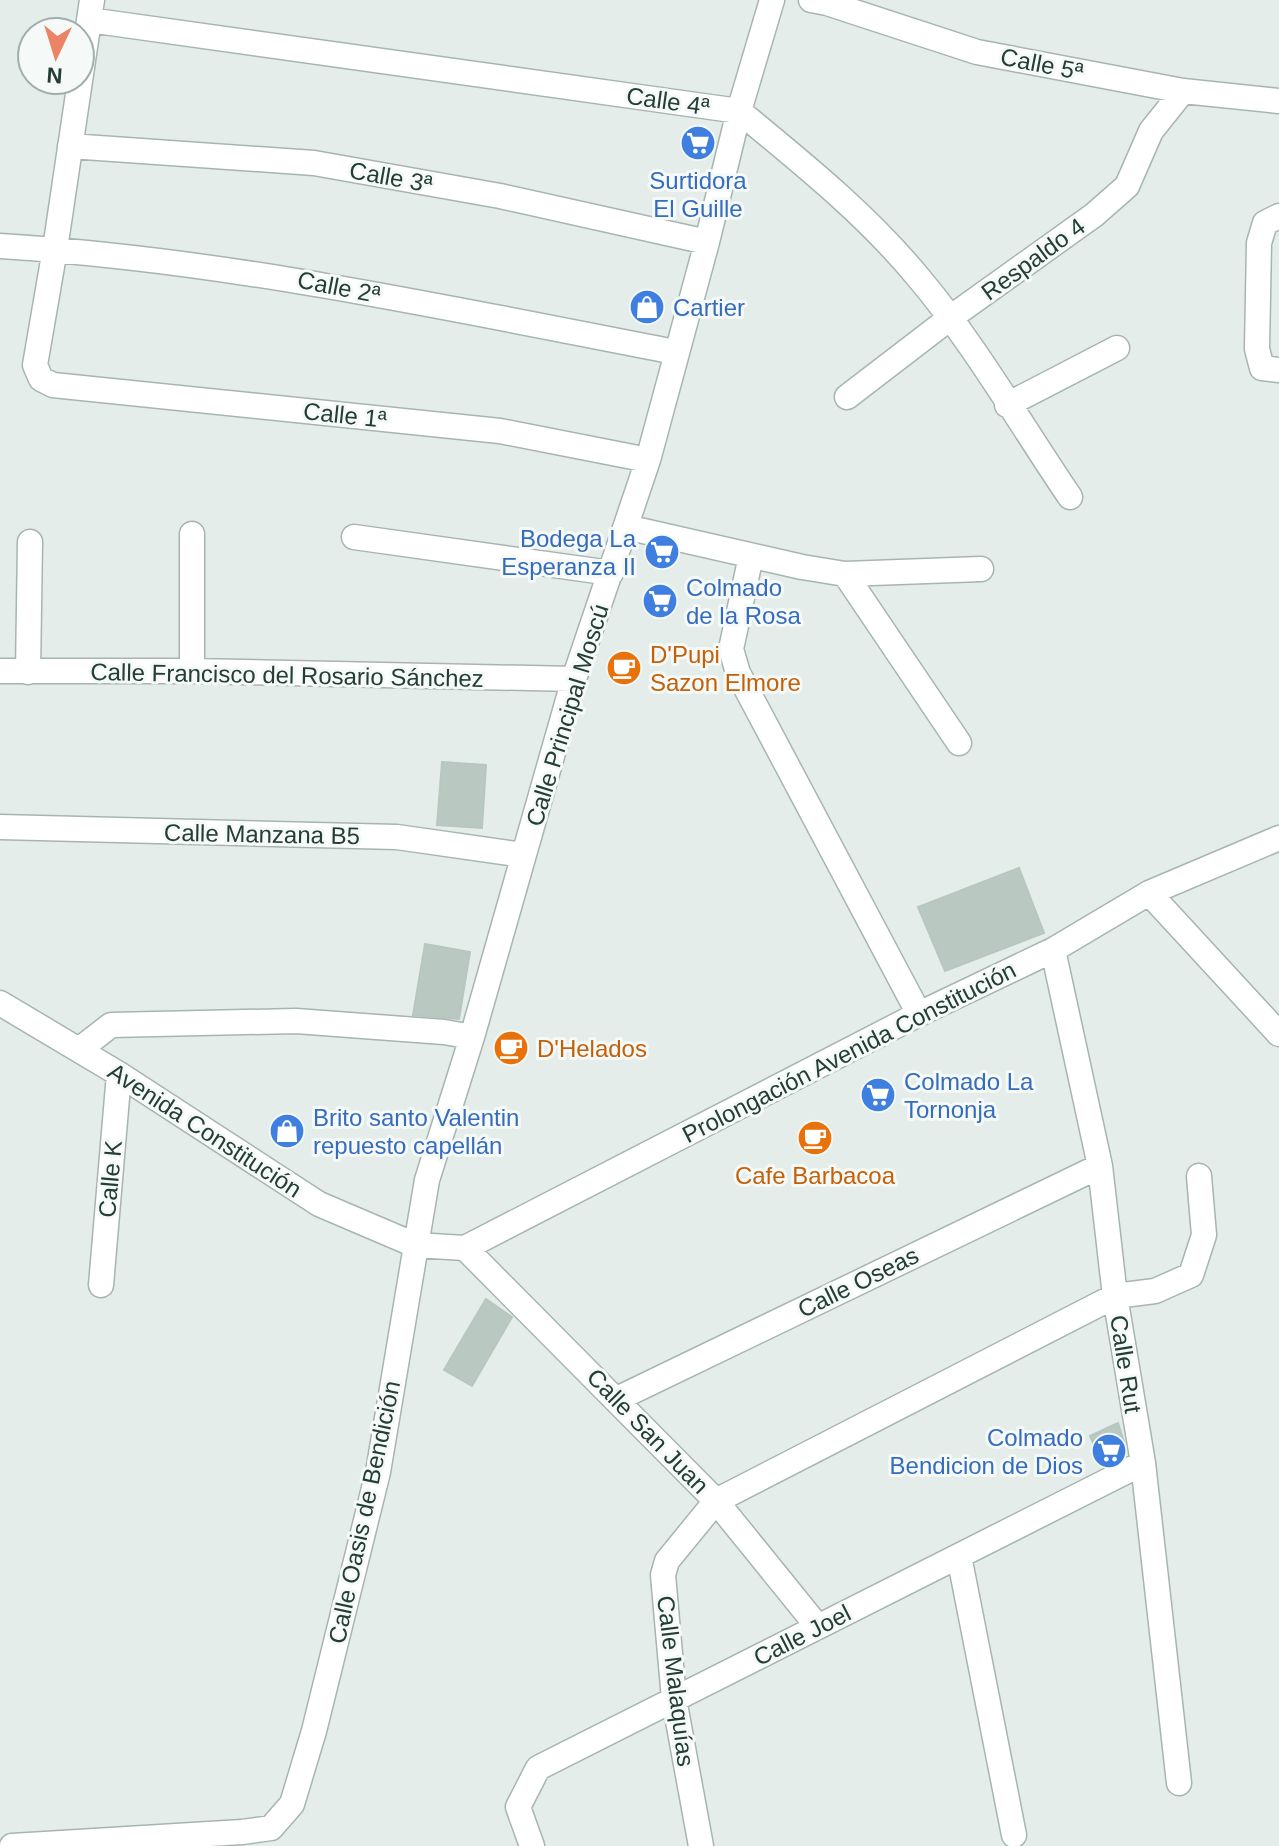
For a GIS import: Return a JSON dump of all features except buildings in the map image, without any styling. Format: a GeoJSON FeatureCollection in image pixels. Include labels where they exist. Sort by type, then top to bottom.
{"type":"FeatureCollection","features":[{"type":"Feature","properties":{"kind":"street","name":"Calle Principal Moscú"},"geometry":{"type":"LineString","coordinates":[[415,1245],[427,1180],[472,1037],[574,679],[648,460],[739,111],[772,0]]}},
{"type":"Feature","properties":{"kind":"street","name":"Calle 5ª"},"geometry":{"type":"LineString","coordinates":[[811,0],[977,52],[1183,91],[1279,101]]}},
{"type":"Feature","properties":{"kind":"street","name":"Calle 4ª"},"geometry":{"type":"LineString","coordinates":[[90,10],[739,111],[873,227],[917,276],[950,318],[1070,497]]}},
{"type":"Feature","properties":{"kind":"street"},"geometry":{"type":"LineString","coordinates":[[55,249],[90,10]]}},
{"type":"Feature","properties":{"kind":"street","name":"Respaldo 4"},"geometry":{"type":"LineString","coordinates":[[847,397],[950,318],[1094,215],[1127,186],[1151,131],[1183,91]]}},
{"type":"Feature","properties":{"kind":"street","name":"Calle 3ª"},"geometry":{"type":"LineString","coordinates":[[70,146],[314,163],[500,196],[707,242]]}},
{"type":"Feature","properties":{"kind":"street"},"geometry":{"type":"LineString","coordinates":[[1279,216],[1265,223],[1259,243],[1257,349],[1262,368],[1279,370]]}},
{"type":"Feature","properties":{"kind":"street","name":"Calle 2ª"},"geometry":{"type":"LineString","coordinates":[[0,246],[55,249],[295,279],[675,352]]}},
{"type":"Feature","properties":{"kind":"street","name":"Calle 1ª"},"geometry":{"type":"LineString","coordinates":[[55,249],[35,365],[41,379],[53,385],[500,431],[648,460]]}},
{"type":"Feature","properties":{"kind":"street"},"geometry":{"type":"LineString","coordinates":[[1007,405],[1117,348]]}},
{"type":"Feature","properties":{"kind":"street"},"geometry":{"type":"LineString","coordinates":[[626,527],[845,574],[981,569]]}},
{"type":"Feature","properties":{"kind":"street"},"geometry":{"type":"LineString","coordinates":[[192,534],[192,671]]}},
{"type":"Feature","properties":{"kind":"street"},"geometry":{"type":"LineString","coordinates":[[354,537],[611,573]]}},
{"type":"Feature","properties":{"kind":"street"},"geometry":{"type":"LineString","coordinates":[[28,672],[30,542]]}},
{"type":"Feature","properties":{"kind":"street"},"geometry":{"type":"LineString","coordinates":[[751,556],[731,649],[738,673],[919,1014]]}},
{"type":"Feature","properties":{"kind":"street"},"geometry":{"type":"LineString","coordinates":[[845,574],[959,743]]}},
{"type":"Feature","properties":{"kind":"street","name":"Calle Francisco del Rosario Sánchez"},"geometry":{"type":"LineString","coordinates":[[0,671],[192,671],[574,679]]}},
{"type":"Feature","properties":{"kind":"street","name":"Calle Manzana B5"},"geometry":{"type":"LineString","coordinates":[[0,827],[397,837],[523,855]]}},
{"type":"Feature","properties":{"kind":"street","name":"Prolongación Avenida Constitución"},"geometry":{"type":"LineString","coordinates":[[465,1248],[919,1014],[1053,950],[1149,893],[1279,838]]}},
{"type":"Feature","properties":{"kind":"street"},"geometry":{"type":"LineString","coordinates":[[1149,893],[1279,1034]]}},
{"type":"Feature","properties":{"kind":"street","name":"Calle Rut"},"geometry":{"type":"LineString","coordinates":[[1053,950],[1100,1166],[1115,1296],[1143,1463],[1179,1783]]}},
{"type":"Feature","properties":{"kind":"street","name":"Avenida Constitución"},"geometry":{"type":"LineString","coordinates":[[0,1003],[80,1049],[319,1204],[415,1245]]}},
{"type":"Feature","properties":{"kind":"street"},"geometry":{"type":"LineString","coordinates":[[80,1049],[111,1025],[296,1021],[444,1032],[472,1037]]}},
{"type":"Feature","properties":{"kind":"street","name":"Calle K"},"geometry":{"type":"LineString","coordinates":[[101,1285],[119,1074]]}},
{"type":"Feature","properties":{"kind":"street","name":"Calle Oseas"},"geometry":{"type":"LineString","coordinates":[[617,1399],[1100,1166]]}},
{"type":"Feature","properties":{"kind":"street"},"geometry":{"type":"LineString","coordinates":[[1115,1296],[1155,1291],[1191,1275],[1204,1235],[1199,1176]]}},
{"type":"Feature","properties":{"kind":"street"},"geometry":{"type":"LineString","coordinates":[[415,1245],[465,1248]]}},
{"type":"Feature","properties":{"kind":"street","name":"Calle Oasis de Bendición"},"geometry":{"type":"LineString","coordinates":[[12,1846],[271,1828],[292,1804],[314,1731],[378,1472],[415,1245]]}},
{"type":"Feature","properties":{"kind":"street","name":"Calle San Juan"},"geometry":{"type":"LineString","coordinates":[[465,1248],[716,1501],[818,1627]]}},
{"type":"Feature","properties":{"kind":"street","name":"Calle Malaquías"},"geometry":{"type":"LineString","coordinates":[[701,1846],[674,1699],[663,1575],[667,1561],[716,1501],[1115,1296]]}},
{"type":"Feature","properties":{"kind":"street","name":"Calle Joel"},"geometry":{"type":"LineString","coordinates":[[532,1846],[518,1807],[538,1768],[1143,1463]]}},
{"type":"Feature","properties":{"kind":"street"},"geometry":{"type":"LineString","coordinates":[[959,1556],[1014,1835]]}},
{"type":"Feature","properties":{"kind":"place","name":"Surtidora El Guille"},"geometry":{"type":"Point","coordinates":[698,143]}},
{"type":"Feature","properties":{"kind":"place","name":"Cartier"},"geometry":{"type":"Point","coordinates":[647,307]}},
{"type":"Feature","properties":{"kind":"place","name":"Bodega La Esperanza II"},"geometry":{"type":"Point","coordinates":[662,552]}},
{"type":"Feature","properties":{"kind":"place","name":"Colmado de la Rosa"},"geometry":{"type":"Point","coordinates":[660,601]}},
{"type":"Feature","properties":{"kind":"place","name":"D'Pupi Sazon Elmore"},"geometry":{"type":"Point","coordinates":[624,668]}},
{"type":"Feature","properties":{"kind":"place","name":"D'Helados"},"geometry":{"type":"Point","coordinates":[511,1048]}},
{"type":"Feature","properties":{"kind":"place","name":"Colmado La Tornonja"},"geometry":{"type":"Point","coordinates":[878,1095]}},
{"type":"Feature","properties":{"kind":"place","name":"Brito santo Valentin repuesto capellán"},"geometry":{"type":"Point","coordinates":[287,1131]}},
{"type":"Feature","properties":{"kind":"place","name":"Cafe Barbacoa"},"geometry":{"type":"Point","coordinates":[815,1138]}},
{"type":"Feature","properties":{"kind":"place","name":"Colmado Bendicion de Dios"},"geometry":{"type":"Point","coordinates":[1109,1451]}}]}
